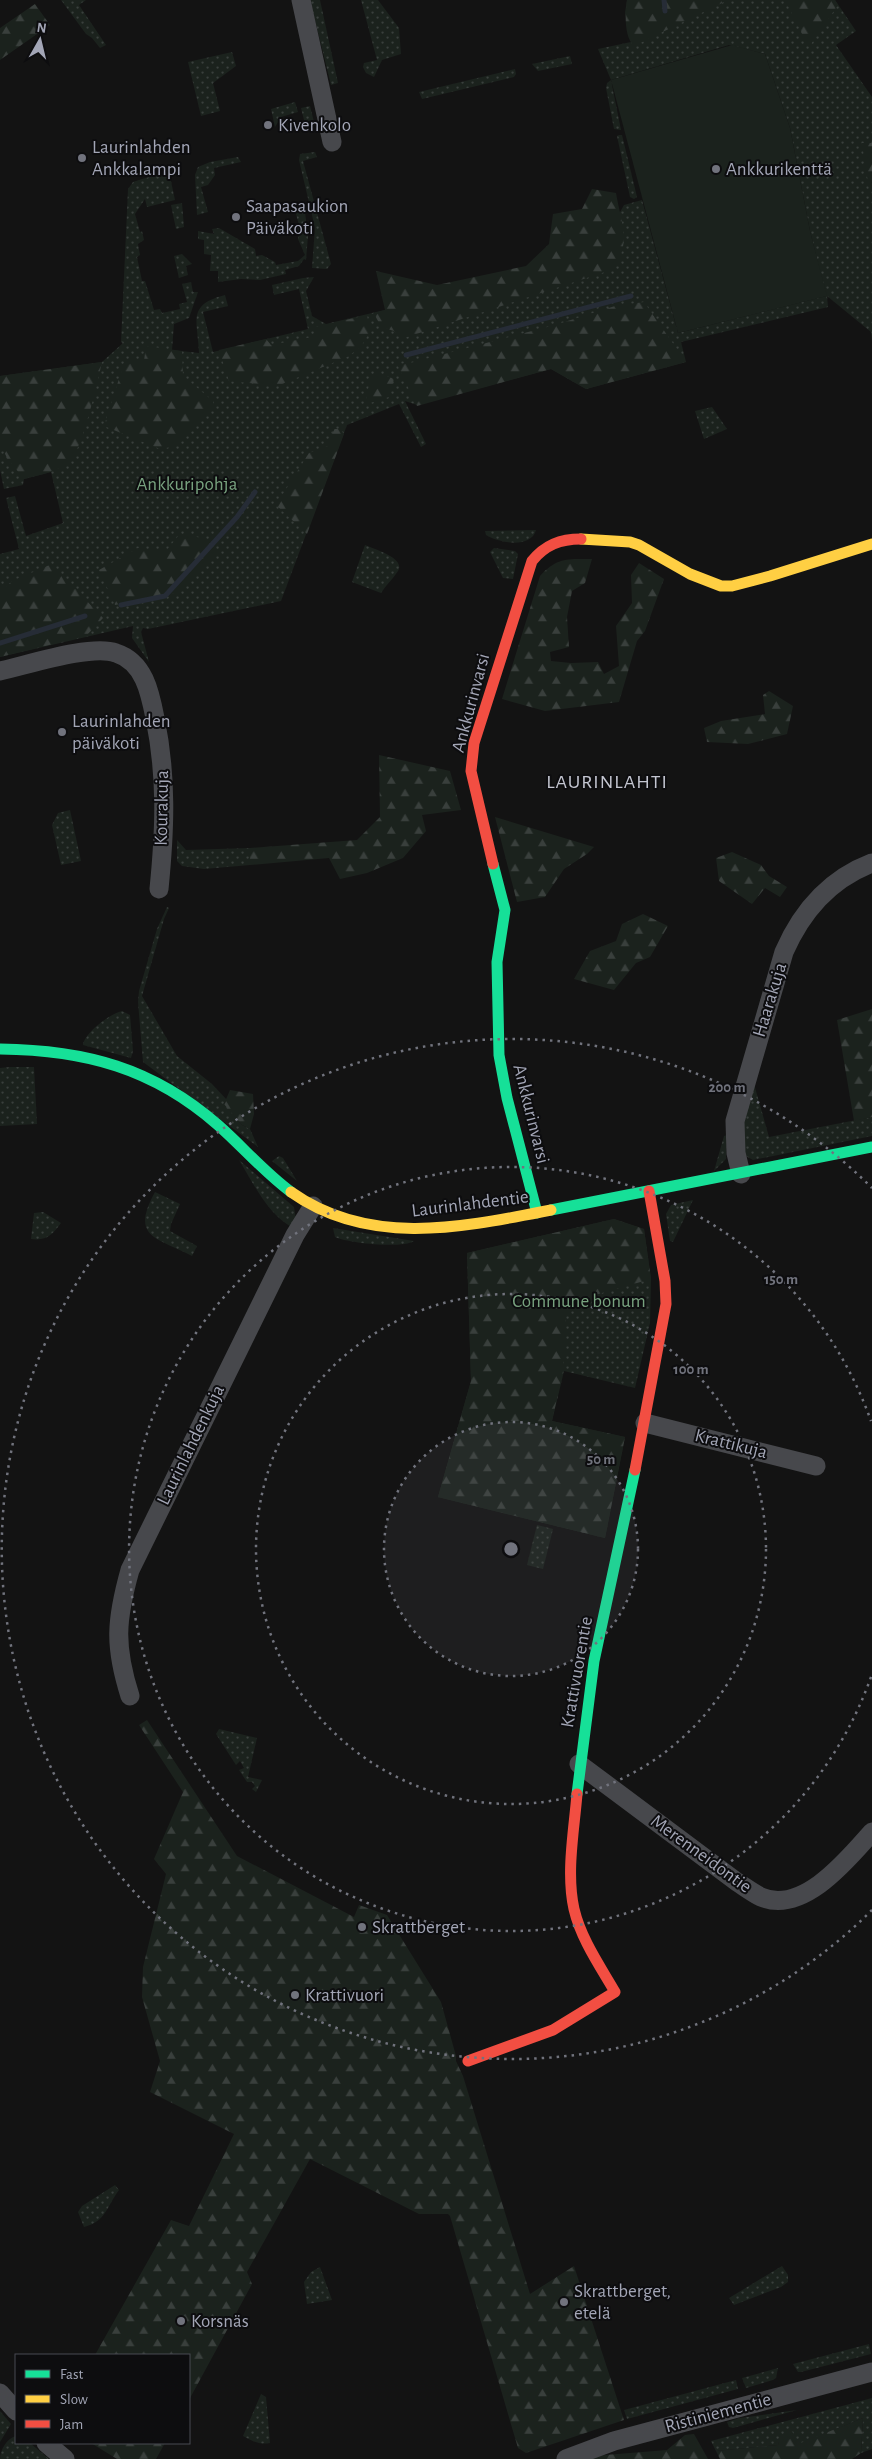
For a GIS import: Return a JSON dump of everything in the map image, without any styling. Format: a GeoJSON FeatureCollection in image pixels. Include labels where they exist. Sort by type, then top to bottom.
{"type":"FeatureCollection","features":[{"type":"Feature","properties":{"kind":"street"},"geometry":{"type":"LineString","coordinates":[[300,0],[332,142]]}},
{"type":"Feature","properties":{"kind":"street","name":"Ankkurinvarsi"},"geometry":{"type":"LineString","coordinates":[[537,1213],[507,1098],[499,1055],[496,962],[505,910],[471,771],[477,734],[532,561],[538,551],[550,544],[564,540],[630,542],[708,582],[724,587],[872,544]]}},
{"type":"Feature","properties":{"kind":"street","name":"Kourakuja"},"geometry":{"type":"LineString","coordinates":[[0,672],[89,651],[115,652],[133,662],[146,680],[162,754],[165,804],[158,889]]}},
{"type":"Feature","properties":{"kind":"street","name":"Haarakuja"},"geometry":{"type":"LineString","coordinates":[[741,1174],[736,1153],[735,1121],[784,952],[795,930],[827,890],[853,870],[872,863]]}},
{"type":"Feature","properties":{"kind":"street","name":"Laurinlahdentie"},"geometry":{"type":"LineString","coordinates":[[0,1049],[72,1053],[124,1067],[155,1081],[207,1115],[274,1179],[313,1206],[357,1223],[391,1229],[416,1231],[446,1229],[741,1174],[872,1147]]}},
{"type":"Feature","properties":{"kind":"street","name":"Krattivuorentie"},"geometry":{"type":"LineString","coordinates":[[468,2062],[553,2030],[615,1992],[586,1942],[574,1909],[570,1869],[579,1764],[594,1661],[645,1423],[666,1304],[665,1281],[649,1191]]}},
{"type":"Feature","properties":{"kind":"street","name":"Laurinlahdenkuja"},"geometry":{"type":"LineString","coordinates":[[130,1696],[118,1657],[118,1635],[123,1596],[130,1570],[295,1235],[313,1206]]}},
{"type":"Feature","properties":{"kind":"street","name":"Krattikuja"},"geometry":{"type":"LineString","coordinates":[[645,1423],[816,1466]]}},
{"type":"Feature","properties":{"kind":"street","name":"Merenneidontie"},"geometry":{"type":"LineString","coordinates":[[579,1764],[737,1882],[762,1897],[781,1899],[811,1892],[872,1832]]}},
{"type":"Feature","properties":{"kind":"street","name":"Ristiniementie"},"geometry":{"type":"LineString","coordinates":[[566,2459],[614,2441],[872,2372]]}},
{"type":"Feature","properties":{"kind":"street"},"geometry":{"type":"LineString","coordinates":[[0,2393],[15,2410]]}},
{"type":"Feature","properties":{"kind":"street"},"geometry":{"type":"LineString","coordinates":[[47,2444],[65,2459]]}},
{"type":"Feature","properties":{"kind":"green space"},"geometry":{"type":"Polygon","coordinates":[[[61,0],[86,0],[79,5],[106,45],[100,48],[86,34],[61,0]]]}},
{"type":"Feature","properties":{"kind":"green space"},"geometry":{"type":"Polygon","coordinates":[[[310,0],[320,0],[338,83],[331,85],[310,0]]]}},
{"type":"Feature","properties":{"kind":"green space"},"geometry":{"type":"Polygon","coordinates":[[[361,0],[378,0],[399,28],[401,54],[382,60],[374,77],[366,73],[363,67],[364,63],[377,60],[361,0]]]}},
{"type":"Feature","properties":{"kind":"green space","name":"Ankkuripohja"},"geometry":{"type":"Polygon","coordinates":[[[627,0],[835,0],[856,31],[836,45],[872,97],[872,341],[871,332],[827,296],[828,307],[681,342],[686,362],[586,389],[551,369],[417,405],[405,401],[426,444],[421,447],[399,404],[347,425],[281,601],[148,629],[143,628],[141,632],[149,662],[132,638],[133,626],[0,657],[0,554],[19,549],[6,498],[15,496],[26,536],[63,523],[51,472],[24,479],[23,485],[4,489],[0,470],[0,376],[102,362],[123,343],[121,342],[128,189],[133,182],[169,172],[175,200],[147,207],[145,199],[135,214],[144,240],[138,244],[140,255],[137,257],[142,281],[145,281],[154,310],[160,309],[162,313],[180,309],[179,304],[187,302],[182,284],[191,282],[193,292],[198,292],[189,318],[174,324],[172,350],[199,353],[197,316],[199,309],[213,299],[225,295],[228,306],[203,312],[213,352],[308,329],[299,289],[274,295],[272,285],[303,278],[314,277],[306,291],[312,316],[326,324],[593,260],[624,205],[642,200],[678,333],[826,296],[810,231],[790,128],[765,54],[729,45],[611,80],[598,49],[631,42],[625,13],[627,0]]]}},
{"type":"Feature","properties":{"kind":"green space"},"geometry":{"type":"Polygon","coordinates":[[[627,0],[728,0],[634,46],[628,37],[627,31],[627,0]]]}},
{"type":"Feature","properties":{"kind":"green space"},"geometry":{"type":"Polygon","coordinates":[[[785,0],[835,0],[838,5],[809,47],[785,0]]]}},
{"type":"Feature","properties":{"kind":"green space"},"geometry":{"type":"Polygon","coordinates":[[[35,4],[50,25],[0,60],[0,28],[35,4]]]}},
{"type":"Feature","properties":{"kind":"green space","name":"Ankkurikenttä"},"geometry":{"type":"Polygon","coordinates":[[[732,45],[765,54],[790,128],[810,231],[827,296],[678,333],[611,80],[732,45]]]}},
{"type":"Feature","properties":{"kind":"green space"},"geometry":{"type":"Polygon","coordinates":[[[232,52],[236,66],[213,83],[220,111],[201,116],[188,62],[232,52]]]}},
{"type":"Feature","properties":{"kind":"green space"},"geometry":{"type":"Polygon","coordinates":[[[570,56],[572,64],[538,71],[532,64],[570,56]]]}},
{"type":"Feature","properties":{"kind":"green space"},"geometry":{"type":"Polygon","coordinates":[[[515,69],[516,74],[514,77],[422,99],[419,92],[515,69]]]}},
{"type":"Feature","properties":{"kind":"green space"},"geometry":{"type":"Polygon","coordinates":[[[611,80],[621,130],[614,129],[606,88],[607,83],[611,80]]]}},
{"type":"Feature","properties":{"kind":"green space"},"geometry":{"type":"Polygon","coordinates":[[[295,102],[298,112],[281,117],[275,127],[271,109],[295,102]]]}},
{"type":"Feature","properties":{"kind":"green space"},"geometry":{"type":"Polygon","coordinates":[[[310,106],[315,126],[306,128],[301,108],[310,106]]]}},
{"type":"Feature","properties":{"kind":"green space"},"geometry":{"type":"Polygon","coordinates":[[[622,135],[637,197],[634,199],[630,197],[617,136],[622,135]]]}},
{"type":"Feature","properties":{"kind":"green space"},"geometry":{"type":"Polygon","coordinates":[[[862,143],[872,143],[872,188],[869,189],[862,143]]]}},
{"type":"Feature","properties":{"kind":"green space"},"geometry":{"type":"Polygon","coordinates":[[[315,152],[317,157],[303,161],[331,264],[327,269],[312,268],[315,228],[299,160],[300,154],[315,152]]]}},
{"type":"Feature","properties":{"kind":"green space"},"geometry":{"type":"Polygon","coordinates":[[[238,157],[241,162],[214,168],[215,175],[208,185],[201,187],[208,212],[197,215],[195,175],[198,167],[210,162],[238,157]]]}},
{"type":"Feature","properties":{"kind":"green space"},"geometry":{"type":"Polygon","coordinates":[[[592,189],[616,193],[624,233],[624,243],[618,261],[611,270],[401,339],[394,331],[381,327],[374,313],[385,310],[376,271],[437,285],[526,266],[549,244],[553,214],[582,209],[592,189]]]}},
{"type":"Feature","properties":{"kind":"green space"},"geometry":{"type":"Polygon","coordinates":[[[182,203],[184,227],[176,229],[171,205],[182,203]]]}},
{"type":"Feature","properties":{"kind":"green space"},"geometry":{"type":"Polygon","coordinates":[[[304,204],[308,236],[306,260],[304,259],[299,266],[285,270],[286,274],[260,280],[241,279],[218,282],[218,271],[210,271],[211,255],[204,254],[204,240],[198,239],[198,231],[214,234],[212,229],[219,228],[255,249],[256,256],[262,255],[275,262],[276,265],[298,261],[305,255],[298,239],[299,234],[295,234],[293,227],[299,225],[294,207],[304,204]]]}},
{"type":"Feature","properties":{"kind":"green space"},"geometry":{"type":"Polygon","coordinates":[[[182,254],[192,264],[186,266],[188,275],[179,278],[174,256],[182,254]]]}},
{"type":"Feature","properties":{"kind":"green space"},"geometry":{"type":"Polygon","coordinates":[[[644,302],[686,362],[586,389],[551,369],[417,406],[397,364],[410,363],[555,325],[615,306],[644,302]]]}},
{"type":"Feature","properties":{"kind":"green space"},"geometry":{"type":"Polygon","coordinates":[[[367,315],[370,331],[361,347],[347,357],[277,386],[229,381],[219,350],[266,339],[271,345],[317,336],[315,327],[367,315]]]}},
{"type":"Feature","properties":{"kind":"green space"},"geometry":{"type":"Polygon","coordinates":[[[146,346],[182,351],[183,376],[213,401],[214,408],[177,446],[160,449],[104,426],[125,360],[144,361],[146,346]]]}},
{"type":"Feature","properties":{"kind":"green space"},"geometry":{"type":"Polygon","coordinates":[[[102,362],[89,414],[75,455],[60,468],[24,479],[7,458],[0,443],[0,376],[102,362]]]}},
{"type":"Feature","properties":{"kind":"green space"},"geometry":{"type":"Polygon","coordinates":[[[382,374],[394,379],[389,397],[367,404],[366,395],[370,383],[368,379],[382,374]]]}},
{"type":"Feature","properties":{"kind":"green space"},"geometry":{"type":"Polygon","coordinates":[[[712,407],[727,429],[704,439],[695,411],[712,407]]]}},
{"type":"Feature","properties":{"kind":"green space"},"geometry":{"type":"Polygon","coordinates":[[[334,429],[340,429],[344,434],[307,534],[276,505],[309,453],[328,446],[334,429]]]}},
{"type":"Feature","properties":{"kind":"green space"},"geometry":{"type":"Polygon","coordinates":[[[536,530],[528,540],[514,543],[492,538],[486,535],[485,531],[536,530]]]}},
{"type":"Feature","properties":{"kind":"green space"},"geometry":{"type":"Polygon","coordinates":[[[179,535],[205,538],[218,551],[207,565],[177,593],[115,605],[99,570],[138,548],[166,551],[179,535]]]}},
{"type":"Feature","properties":{"kind":"green space"},"geometry":{"type":"Polygon","coordinates":[[[365,545],[393,558],[399,566],[396,574],[381,593],[352,582],[365,545]]]}},
{"type":"Feature","properties":{"kind":"green space"},"geometry":{"type":"Polygon","coordinates":[[[494,548],[515,551],[518,554],[513,579],[503,578],[490,552],[494,548]]]}},
{"type":"Feature","properties":{"kind":"green space"},"geometry":{"type":"Polygon","coordinates":[[[592,559],[585,583],[572,591],[567,617],[569,647],[550,652],[551,661],[571,663],[598,662],[604,674],[619,666],[616,626],[632,603],[631,575],[639,563],[664,579],[645,631],[637,641],[619,702],[545,711],[502,699],[540,576],[552,565],[563,560],[592,559]]]}},
{"type":"Feature","properties":{"kind":"green space"},"geometry":{"type":"Polygon","coordinates":[[[52,564],[103,618],[86,636],[0,657],[0,592],[12,581],[52,564]]]}},
{"type":"Feature","properties":{"kind":"green space"},"geometry":{"type":"Polygon","coordinates":[[[769,691],[793,706],[787,734],[748,744],[707,742],[704,728],[721,721],[765,714],[763,695],[769,691]]]}},
{"type":"Feature","properties":{"kind":"green space"},"geometry":{"type":"Polygon","coordinates":[[[379,755],[450,771],[461,810],[422,815],[426,831],[403,858],[367,873],[340,879],[329,858],[250,865],[250,848],[357,840],[380,817],[379,755]]]}},
{"type":"Feature","properties":{"kind":"green space"},"geometry":{"type":"Polygon","coordinates":[[[70,810],[81,861],[61,865],[52,825],[58,813],[70,810]]]}},
{"type":"Feature","properties":{"kind":"green space"},"geometry":{"type":"Polygon","coordinates":[[[495,817],[594,847],[587,854],[564,869],[545,897],[517,902],[495,817]]]}},
{"type":"Feature","properties":{"kind":"green space"},"geometry":{"type":"Polygon","coordinates":[[[177,840],[186,850],[250,848],[250,865],[204,869],[182,866],[177,861],[177,840]]]}},
{"type":"Feature","properties":{"kind":"green space"},"geometry":{"type":"Polygon","coordinates":[[[732,852],[761,865],[769,876],[787,887],[780,897],[765,888],[752,904],[719,881],[716,858],[732,852]]]}},
{"type":"Feature","properties":{"kind":"green space"},"geometry":{"type":"Polygon","coordinates":[[[167,907],[169,908],[164,919],[142,996],[177,1056],[212,1084],[227,1100],[224,1103],[242,1125],[250,1129],[258,1147],[143,1062],[138,1002],[139,991],[157,929],[167,907]]]}},
{"type":"Feature","properties":{"kind":"green space"},"geometry":{"type":"Polygon","coordinates":[[[643,914],[668,926],[650,957],[636,963],[614,990],[574,979],[590,951],[616,941],[622,924],[643,914]]]}},
{"type":"Feature","properties":{"kind":"green space"},"geometry":{"type":"Polygon","coordinates":[[[872,1009],[872,1117],[854,1121],[837,1020],[872,1009]]]}},
{"type":"Feature","properties":{"kind":"green space"},"geometry":{"type":"Polygon","coordinates":[[[122,1011],[130,1015],[133,1051],[131,1058],[83,1045],[93,1029],[111,1016],[122,1011]]]}},
{"type":"Feature","properties":{"kind":"green space"},"geometry":{"type":"Polygon","coordinates":[[[34,1067],[37,1124],[0,1126],[0,1068],[34,1067]]]}},
{"type":"Feature","properties":{"kind":"green space"},"geometry":{"type":"Polygon","coordinates":[[[754,1084],[769,1137],[872,1117],[872,1136],[753,1160],[744,1155],[741,1133],[754,1084]]]}},
{"type":"Feature","properties":{"kind":"green space"},"geometry":{"type":"Polygon","coordinates":[[[230,1090],[253,1094],[254,1114],[250,1129],[242,1125],[224,1104],[230,1090]]]}},
{"type":"Feature","properties":{"kind":"green space"},"geometry":{"type":"Polygon","coordinates":[[[727,1135],[726,1159],[714,1171],[724,1136],[727,1135]]]}},
{"type":"Feature","properties":{"kind":"green space"},"geometry":{"type":"Polygon","coordinates":[[[279,1156],[283,1158],[297,1181],[272,1161],[279,1156]]]}},
{"type":"Feature","properties":{"kind":"green space"},"geometry":{"type":"Polygon","coordinates":[[[239,1160],[294,1207],[296,1220],[293,1228],[268,1207],[239,1160]]]}},
{"type":"Feature","properties":{"kind":"green space"},"geometry":{"type":"Polygon","coordinates":[[[155,1192],[180,1204],[170,1231],[197,1246],[192,1256],[158,1240],[146,1227],[145,1219],[148,1207],[155,1192]]]}},
{"type":"Feature","properties":{"kind":"green space"},"geometry":{"type":"Polygon","coordinates":[[[693,1200],[673,1242],[670,1241],[666,1214],[671,1205],[693,1200]]]}},
{"type":"Feature","properties":{"kind":"green space"},"geometry":{"type":"Polygon","coordinates":[[[43,1212],[61,1223],[49,1236],[41,1239],[31,1239],[34,1213],[43,1212]]]}},
{"type":"Feature","properties":{"kind":"green space","name":"Commune bonum"},"geometry":{"type":"Polygon","coordinates":[[[614,1219],[644,1229],[651,1279],[650,1323],[635,1388],[564,1371],[552,1421],[625,1437],[605,1538],[438,1497],[471,1381],[467,1253],[614,1219]]]}},
{"type":"Feature","properties":{"kind":"green space","name":"Commune bonum"},"geometry":{"type":"Polygon","coordinates":[[[614,1219],[644,1229],[651,1279],[567,1303],[563,1371],[552,1421],[625,1437],[605,1538],[438,1497],[471,1381],[467,1253],[614,1219]]]}},
{"type":"Feature","properties":{"kind":"green space"},"geometry":{"type":"Polygon","coordinates":[[[333,1228],[414,1241],[398,1245],[387,1245],[351,1241],[335,1237],[333,1228]]]}},
{"type":"Feature","properties":{"kind":"green space"},"geometry":{"type":"Polygon","coordinates":[[[537,1525],[553,1529],[543,1569],[527,1565],[537,1525]]]}},
{"type":"Feature","properties":{"kind":"green space"},"geometry":{"type":"Polygon","coordinates":[[[147,1720],[237,1856],[354,1917],[359,1905],[387,1915],[441,2002],[456,2061],[463,2076],[530,2294],[574,2266],[624,2420],[526,2453],[518,2448],[450,2216],[448,2214],[419,2214],[310,2159],[247,2272],[252,2284],[190,2398],[190,2354],[96,2354],[171,2220],[189,2226],[234,2134],[150,2092],[160,2061],[142,1997],[143,1967],[166,1874],[154,1859],[183,1792],[139,1725],[147,1720]]]}},
{"type":"Feature","properties":{"kind":"green space"},"geometry":{"type":"Polygon","coordinates":[[[219,1729],[257,1738],[248,1777],[262,1780],[256,1792],[252,1789],[255,1786],[252,1782],[247,1782],[239,1770],[244,1768],[240,1761],[236,1765],[216,1734],[219,1729]]]}},
{"type":"Feature","properties":{"kind":"green space"},"geometry":{"type":"Polygon","coordinates":[[[115,2185],[119,2190],[105,2213],[97,2221],[84,2227],[78,2212],[82,2206],[115,2185]]]}},
{"type":"Feature","properties":{"kind":"green space"},"geometry":{"type":"Polygon","coordinates":[[[782,2266],[788,2275],[788,2282],[781,2287],[734,2305],[729,2298],[782,2266]]]}},
{"type":"Feature","properties":{"kind":"green space"},"geometry":{"type":"Polygon","coordinates":[[[320,2267],[332,2300],[307,2304],[304,2282],[311,2272],[320,2267]]]}},
{"type":"Feature","properties":{"kind":"green space"},"geometry":{"type":"Polygon","coordinates":[[[869,2344],[871,2354],[801,2372],[798,2372],[793,2364],[869,2344]]]}},
{"type":"Feature","properties":{"kind":"green space"},"geometry":{"type":"Polygon","coordinates":[[[778,2368],[776,2378],[773,2380],[746,2388],[742,2378],[778,2368]]]}},
{"type":"Feature","properties":{"kind":"green space"},"geometry":{"type":"Polygon","coordinates":[[[736,2380],[738,2389],[627,2419],[624,2410],[736,2380]]]}},
{"type":"Feature","properties":{"kind":"green space"},"geometry":{"type":"Polygon","coordinates":[[[261,2394],[266,2397],[270,2443],[259,2443],[243,2436],[261,2394]]]}},
{"type":"Feature","properties":{"kind":"green space"},"geometry":{"type":"Polygon","coordinates":[[[872,2398],[872,2449],[861,2453],[863,2418],[798,2445],[781,2435],[778,2445],[716,2451],[711,2441],[872,2398]]]}},
{"type":"Feature","properties":{"kind":"green space"},"geometry":{"type":"Polygon","coordinates":[[[797,2410],[733,2428],[729,2427],[727,2422],[740,2418],[797,2410]]]}},
{"type":"Feature","properties":{"kind":"green space"},"geometry":{"type":"Polygon","coordinates":[[[0,2411],[11,2424],[0,2442],[0,2411]]]}},
{"type":"Feature","properties":{"kind":"green space"},"geometry":{"type":"Polygon","coordinates":[[[863,2418],[861,2453],[852,2459],[720,2459],[716,2451],[778,2445],[780,2435],[792,2431],[798,2444],[863,2418]]]}},
{"type":"Feature","properties":{"kind":"green space"},"geometry":{"type":"Polygon","coordinates":[[[694,2434],[708,2459],[592,2459],[593,2456],[667,2450],[685,2435],[694,2434]]]}},
{"type":"Feature","properties":{"kind":"green space"},"geometry":{"type":"Polygon","coordinates":[[[15,2436],[15,2444],[31,2444],[49,2459],[0,2459],[5,2445],[15,2436]]]}},
{"type":"Feature","properties":{"kind":"green space"},"geometry":{"type":"Polygon","coordinates":[[[93,2444],[164,2444],[156,2459],[117,2459],[93,2444]]]}},
{"type":"Feature","properties":{"kind":"waterway"},"geometry":{"type":"LineString","coordinates":[[664,0],[665,11]]}},
{"type":"Feature","properties":{"kind":"waterway"},"geometry":{"type":"LineString","coordinates":[[406,355],[631,296]]}},
{"type":"Feature","properties":{"kind":"waterway"},"geometry":{"type":"LineString","coordinates":[[121,605],[165,596],[237,517],[255,492]]}},
{"type":"Feature","properties":{"kind":"waterway"},"geometry":{"type":"LineString","coordinates":[[0,643],[85,616]]}},
{"type":"Feature","properties":{"kind":"traffic: fast"},"geometry":{"type":"LineString","coordinates":[[493,864],[505,910],[497,962],[499,1055],[507,1098],[537,1213]]}},
{"type":"Feature","properties":{"kind":"traffic: fast"},"geometry":{"type":"LineString","coordinates":[[0,1049],[61,1053],[89,1058],[143,1076],[193,1105],[218,1125],[291,1192]]}},
{"type":"Feature","properties":{"kind":"traffic: fast"},"geometry":{"type":"LineString","coordinates":[[551,1210],[872,1147]]}},
{"type":"Feature","properties":{"kind":"traffic: fast"},"geometry":{"type":"LineString","coordinates":[[577,1794],[594,1661],[635,1470]]}},
{"type":"Feature","properties":{"kind":"traffic: slow"},"geometry":{"type":"LineString","coordinates":[[581,539],[630,542],[639,545],[690,574],[721,586],[732,586],[770,576],[872,544]]}},
{"type":"Feature","properties":{"kind":"traffic: slow"},"geometry":{"type":"LineString","coordinates":[[291,1192],[321,1210],[353,1221],[385,1227],[451,1227],[551,1210]]}},
{"type":"Feature","properties":{"kind":"traffic: jam"},"geometry":{"type":"LineString","coordinates":[[493,864],[471,771],[474,743],[532,561],[542,551],[554,544],[566,540],[581,539]]}},
{"type":"Feature","properties":{"kind":"traffic: jam"},"geometry":{"type":"LineString","coordinates":[[635,1470],[666,1304],[665,1281],[649,1191]]}},
{"type":"Feature","properties":{"kind":"traffic: jam"},"geometry":{"type":"LineString","coordinates":[[468,2061],[553,2030],[615,1992],[586,1942],[574,1909],[571,1867],[577,1794]]}},
{"type":"Feature","properties":{"kind":"place","name":"Kivenkolo"},"geometry":{"type":"Point","coordinates":[268,125]}},
{"type":"Feature","properties":{"kind":"place","name":"Laurinlahden Ankkalampi"},"geometry":{"type":"Point","coordinates":[82,158]}},
{"type":"Feature","properties":{"kind":"place","name":"Ankkurikenttä"},"geometry":{"type":"Point","coordinates":[716,169]}},
{"type":"Feature","properties":{"kind":"place","name":"Saapasaukion Päiväkoti"},"geometry":{"type":"Point","coordinates":[236,217]}},
{"type":"Feature","properties":{"kind":"place","name":"Laurinlahden päiväkoti"},"geometry":{"type":"Point","coordinates":[62,732]}},
{"type":"Feature","properties":{"kind":"place","name":"Skrattberget"},"geometry":{"type":"Point","coordinates":[362,1927]}},
{"type":"Feature","properties":{"kind":"place","name":"Krattivuori"},"geometry":{"type":"Point","coordinates":[295,1995]}},
{"type":"Feature","properties":{"kind":"place","name":"Skrattberget, etelä"},"geometry":{"type":"Point","coordinates":[564,2302]}},
{"type":"Feature","properties":{"kind":"place","name":"Korsnäs"},"geometry":{"type":"Point","coordinates":[181,2321]}},
{"type":"Feature","properties":{"kind":"district","name":"LAURINLAHTI"},"geometry":{"type":"Point","coordinates":[607,782]}}]}
